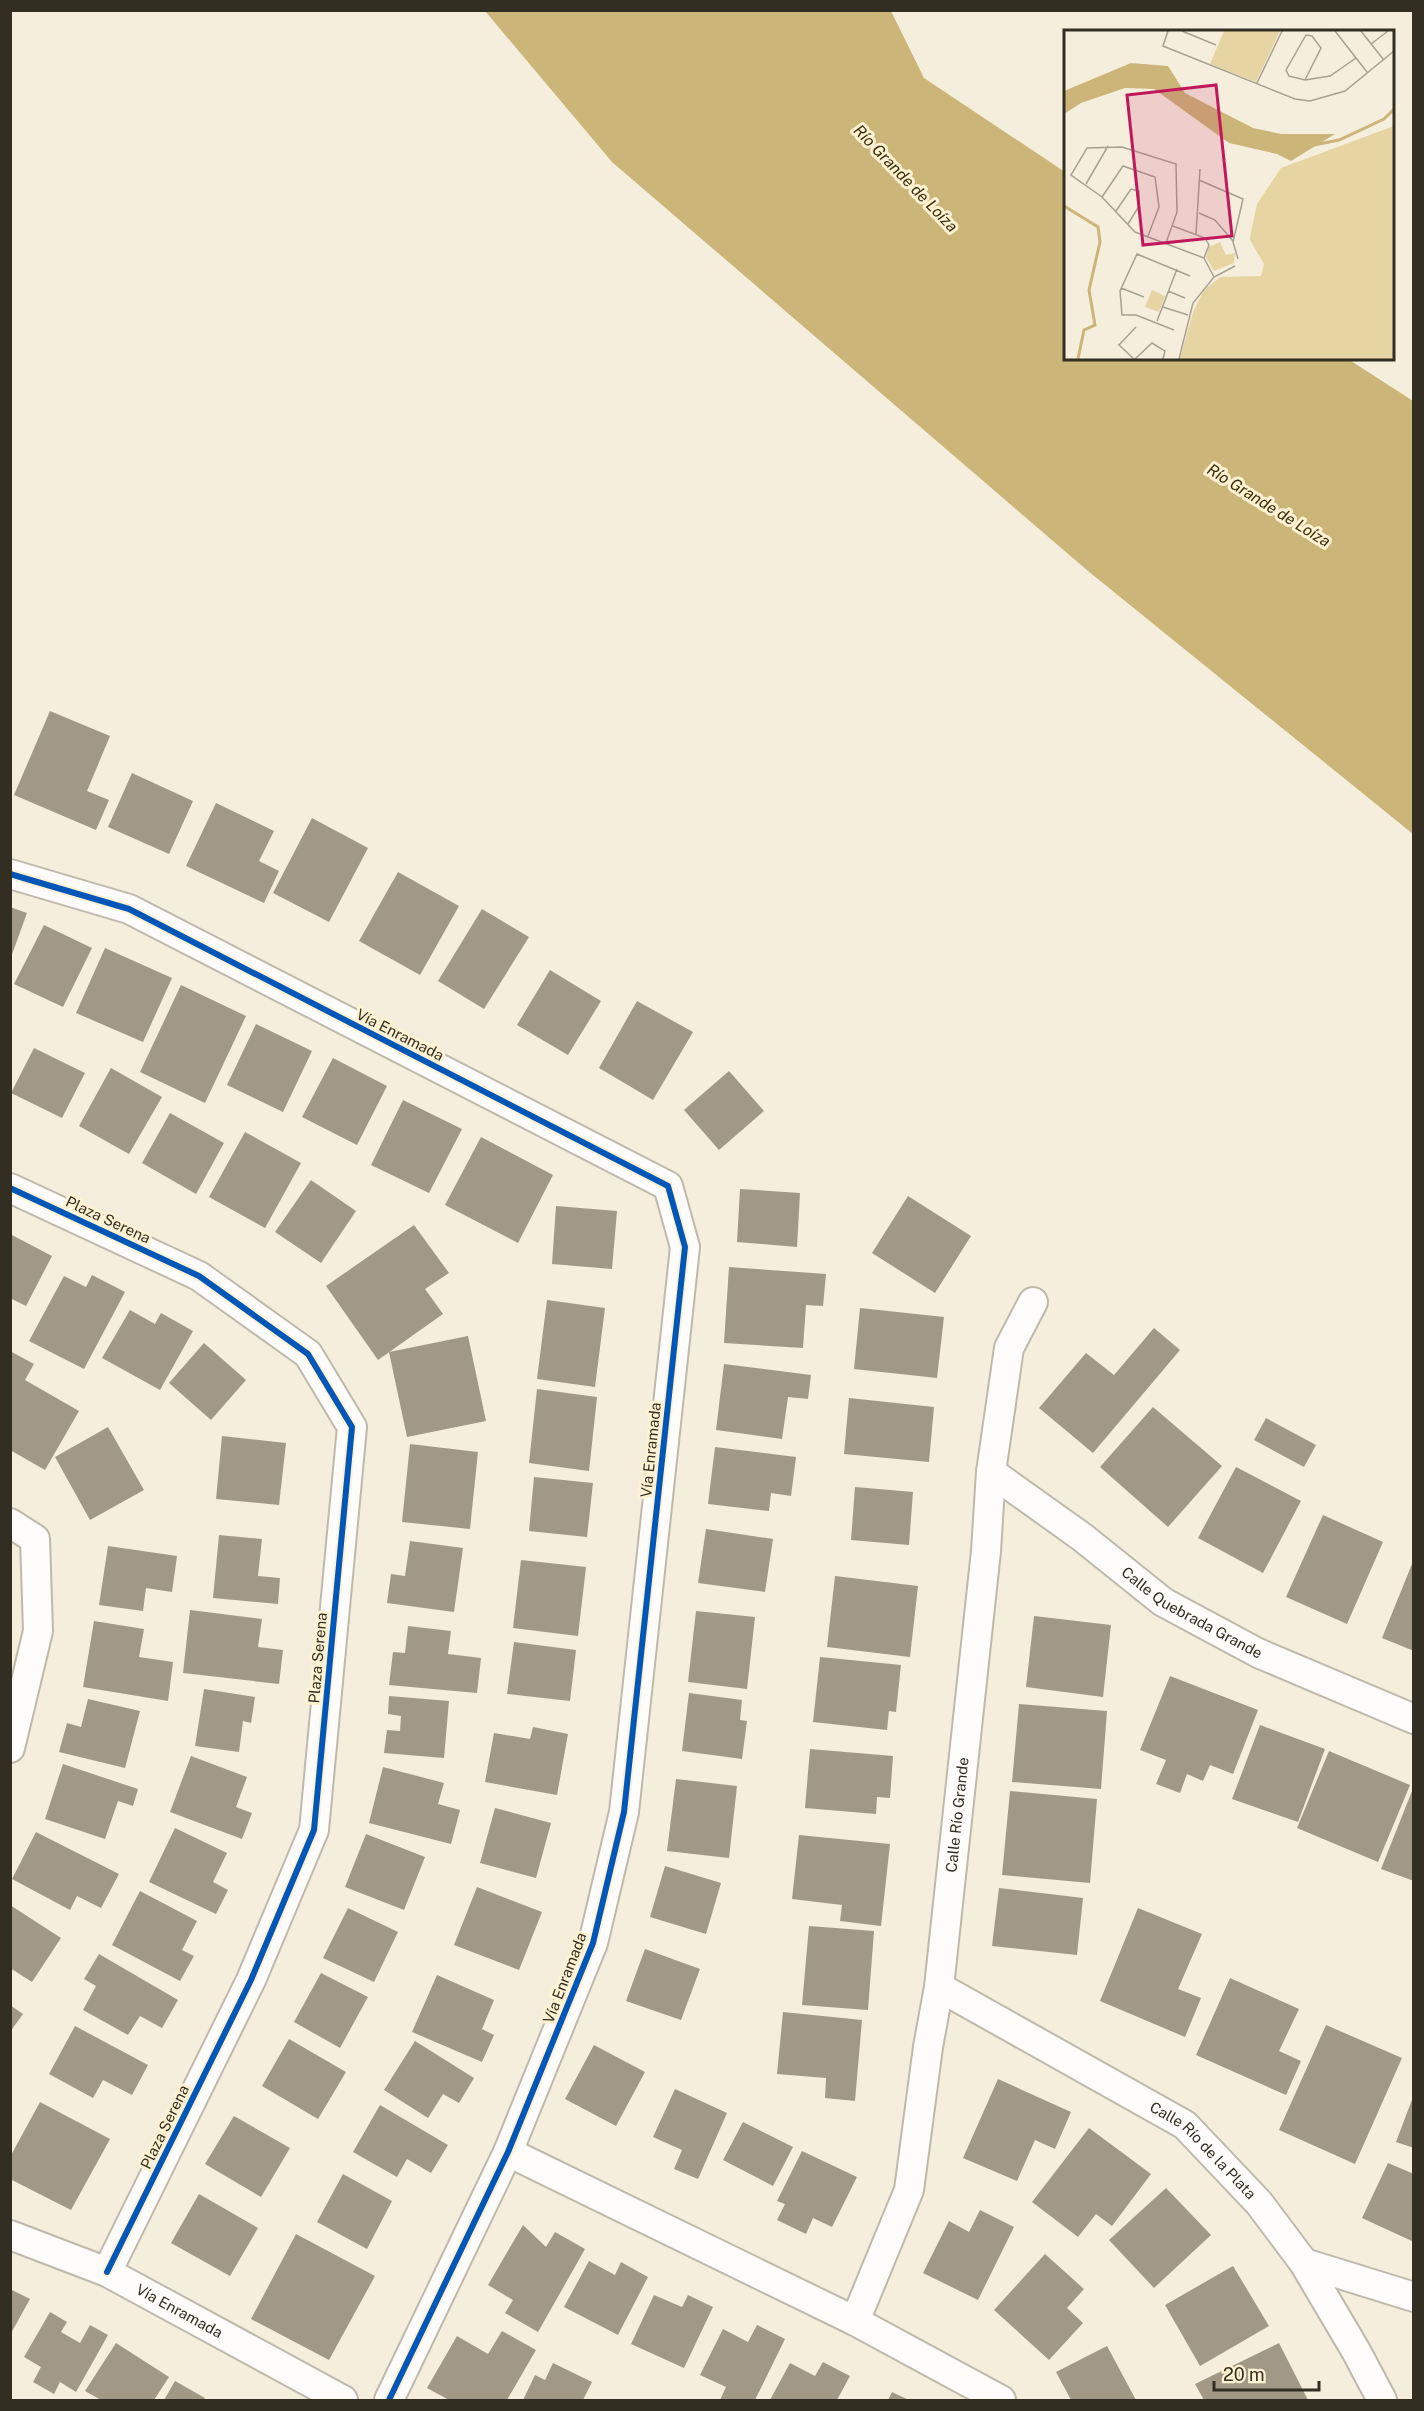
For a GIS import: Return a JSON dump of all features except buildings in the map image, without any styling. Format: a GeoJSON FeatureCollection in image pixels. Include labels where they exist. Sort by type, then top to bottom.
{"type":"FeatureCollection","features":[{"type":"Feature","properties":{"kind":"street","name":"Vía Enramada"},"geometry":{"type":"LineString","coordinates":[[10,874],[129,909],[668,1186],[685,1247],[624,1812],[593,1943],[508,2152],[389,2400]]}},
{"type":"Feature","properties":{"kind":"street","name":"Plaza Serena"},"geometry":{"type":"LineString","coordinates":[[10,1188],[200,1276],[308,1354],[352,1427],[314,1830],[250,1980],[107,2272]]}},
{"type":"Feature","properties":{"kind":"street","name":"Calle Río Grande"},"geometry":{"type":"LineString","coordinates":[[855,2321],[909,2190],[928,2047],[939,1987],[986,1551],[991,1472],[1009,1348],[1033,1302]]}},
{"type":"Feature","properties":{"kind":"street","name":"Calle Quebrada Grande"},"geometry":{"type":"LineString","coordinates":[[991,1472],[1082,1537],[1163,1602],[1258,1653],[1413,1719]]}},
{"type":"Feature","properties":{"kind":"street"},"geometry":{"type":"LineString","coordinates":[[10,1523],[35,1539],[38,1631],[10,1748]]}},
{"type":"Feature","properties":{"kind":"street","name":"Calle Río de la Plata"},"geometry":{"type":"LineString","coordinates":[[939,1987],[1185,2125],[1259,2203],[1304,2263],[1382,2400]]}},
{"type":"Feature","properties":{"kind":"street"},"geometry":{"type":"LineString","coordinates":[[508,2152],[855,2321],[1001,2400]]}},
{"type":"Feature","properties":{"kind":"street","name":"Vía Enramada"},"geometry":{"type":"LineString","coordinates":[[10,2235],[107,2272],[343,2400]]}},
{"type":"Feature","properties":{"kind":"street"},"geometry":{"type":"LineString","coordinates":[[1304,2263],[1413,2297]]}},
{"type":"Feature","properties":{"kind":"water","name":"Río Grande de Loíza"},"geometry":{"type":"Polygon","coordinates":[[[485,11],[891,11],[924,78],[1064,171],[1064,360],[1350,360],[1413,401],[1413,834],[1088,571],[612,162],[485,11]]]}},
{"type":"Feature","properties":{"kind":"cycle path"},"geometry":{"type":"LineString","coordinates":[[10,874],[129,909],[668,1186],[685,1247],[624,1812],[593,1943],[508,2152],[389,2400]]}},
{"type":"Feature","properties":{"kind":"cycle path"},"geometry":{"type":"LineString","coordinates":[[10,1188],[199,1276],[308,1354],[352,1427],[314,1830],[251,1980],[107,2272]]}}]}
